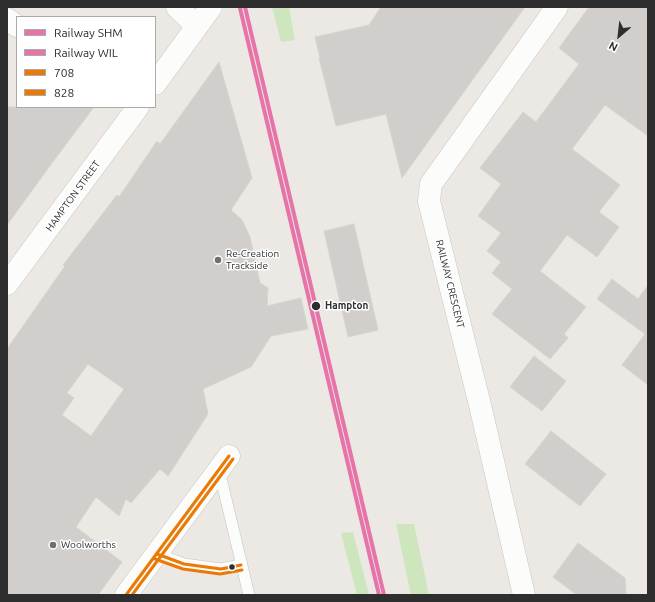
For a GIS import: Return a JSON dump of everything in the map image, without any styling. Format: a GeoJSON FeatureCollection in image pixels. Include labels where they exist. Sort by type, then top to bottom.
{"type":"FeatureCollection","features":[{"type":"Feature","properties":{"kind":"street"},"geometry":{"type":"LineString","coordinates":[[176,7],[197,26]]}},
{"type":"Feature","properties":{"kind":"street"},"geometry":{"type":"LineString","coordinates":[[156,83],[211,7]]}},
{"type":"Feature","properties":{"kind":"street","name":"RAILWAY CRESCENT"},"geometry":{"type":"LineString","coordinates":[[524,595],[480,405],[429,201],[431,184],[557,7]]}},
{"type":"Feature","properties":{"kind":"street"},"geometry":{"type":"LineString","coordinates":[[7,19],[16,25]]}},
{"type":"Feature","properties":{"kind":"street","name":"HAMPTON STREET"},"geometry":{"type":"LineString","coordinates":[[7,284],[132,109]]}},
{"type":"Feature","properties":{"kind":"street"},"geometry":{"type":"LineString","coordinates":[[126,595],[224,463]]}},
{"type":"Feature","properties":{"kind":"lane"},"geometry":{"type":"LineString","coordinates":[[224,463],[241,565],[249,595]]}},
{"type":"Feature","properties":{"kind":"lane"},"geometry":{"type":"LineString","coordinates":[[156,554],[184,564],[222,569],[241,565]]}},
{"type":"Feature","properties":{"kind":"green space"},"geometry":{"type":"Polygon","coordinates":[[[272,7],[289,7],[295,40],[281,42],[272,7]]]}},
{"type":"Feature","properties":{"kind":"green space"},"geometry":{"type":"Polygon","coordinates":[[[396,524],[414,524],[429,595],[411,595],[396,524]]]}},
{"type":"Feature","properties":{"kind":"green space"},"geometry":{"type":"Polygon","coordinates":[[[353,532],[369,595],[357,595],[341,533],[353,532]]]}},
{"type":"Feature","properties":{"kind":"building"},"geometry":{"type":"Polygon","coordinates":[[[381,7],[525,7],[402,178],[386,114],[336,126],[315,37],[369,25],[381,7]]]}},
{"type":"Feature","properties":{"kind":"building"},"geometry":{"type":"Polygon","coordinates":[[[589,7],[648,7],[648,136],[605,105],[572,149],[620,185],[599,212],[619,227],[597,257],[567,235],[540,271],[586,307],[564,334],[568,338],[550,359],[492,314],[512,289],[492,273],[501,262],[487,251],[501,233],[478,216],[501,184],[480,168],[523,112],[536,122],[579,64],[559,48],[589,7]]]}},
{"type":"Feature","properties":{"kind":"building"},"geometry":{"type":"Polygon","coordinates":[[[219,62],[252,178],[231,210],[242,220],[250,237],[260,283],[268,288],[267,306],[301,298],[308,329],[271,336],[251,367],[203,389],[208,414],[168,476],[160,469],[131,503],[126,499],[119,516],[96,497],[76,527],[122,562],[98,595],[7,595],[7,349],[65,266],[63,265],[117,195],[119,197],[157,141],[160,144],[219,62]],[[88,364],[67,393],[74,398],[62,415],[91,436],[124,389],[88,364]]]}},
{"type":"Feature","properties":{"kind":"building"},"geometry":{"type":"Polygon","coordinates":[[[7,107],[93,108],[52,163],[7,225],[7,107]]]}},
{"type":"Feature","properties":{"kind":"building"},"geometry":{"type":"Polygon","coordinates":[[[354,224],[378,330],[348,337],[324,231],[354,224]]]}},
{"type":"Feature","properties":{"kind":"building"},"geometry":{"type":"Polygon","coordinates":[[[612,279],[638,299],[648,285],[648,385],[622,365],[645,334],[597,299],[612,279]]]}},
{"type":"Feature","properties":{"kind":"building"},"geometry":{"type":"Polygon","coordinates":[[[534,356],[566,381],[542,411],[510,387],[534,356]]]}},
{"type":"Feature","properties":{"kind":"building"},"geometry":{"type":"Polygon","coordinates":[[[551,431],[606,474],[580,506],[525,464],[551,431]]]}},
{"type":"Feature","properties":{"kind":"building"},"geometry":{"type":"Polygon","coordinates":[[[578,543],[625,578],[626,595],[577,595],[553,577],[578,543]]]}},
{"type":"Feature","properties":{"kind":"rail line","name":"SHM"},"geometry":{"type":"LineString","coordinates":[[245,7],[384,595]]}},
{"type":"Feature","properties":{"kind":"rail line","name":"WIL"},"geometry":{"type":"LineString","coordinates":[[240,8],[379,595]]}},
{"type":"Feature","properties":{"kind":"transit line","name":"708"},"geometry":{"type":"LineString","coordinates":[[126,595],[229,456]]}},
{"type":"Feature","properties":{"kind":"transit line","name":"828"},"geometry":{"type":"LineString","coordinates":[[132,595],[233,459]]}},
{"type":"Feature","properties":{"kind":"transit line","name":"708"},"geometry":{"type":"LineString","coordinates":[[157,554],[184,564],[221,569],[241,565]]}},
{"type":"Feature","properties":{"kind":"transit line","name":"828"},"geometry":{"type":"LineString","coordinates":[[155,559],[183,569],[220,574],[242,570]]}},
{"type":"Feature","properties":{"kind":"place","name":"Re-Creation Trackside"},"geometry":{"type":"Point","coordinates":[218,260]}},
{"type":"Feature","properties":{"kind":"place","name":"Hampton"},"geometry":{"type":"Point","coordinates":[316,306]}},
{"type":"Feature","properties":{"kind":"place","name":"Woolworths"},"geometry":{"type":"Point","coordinates":[53,545]}}]}
